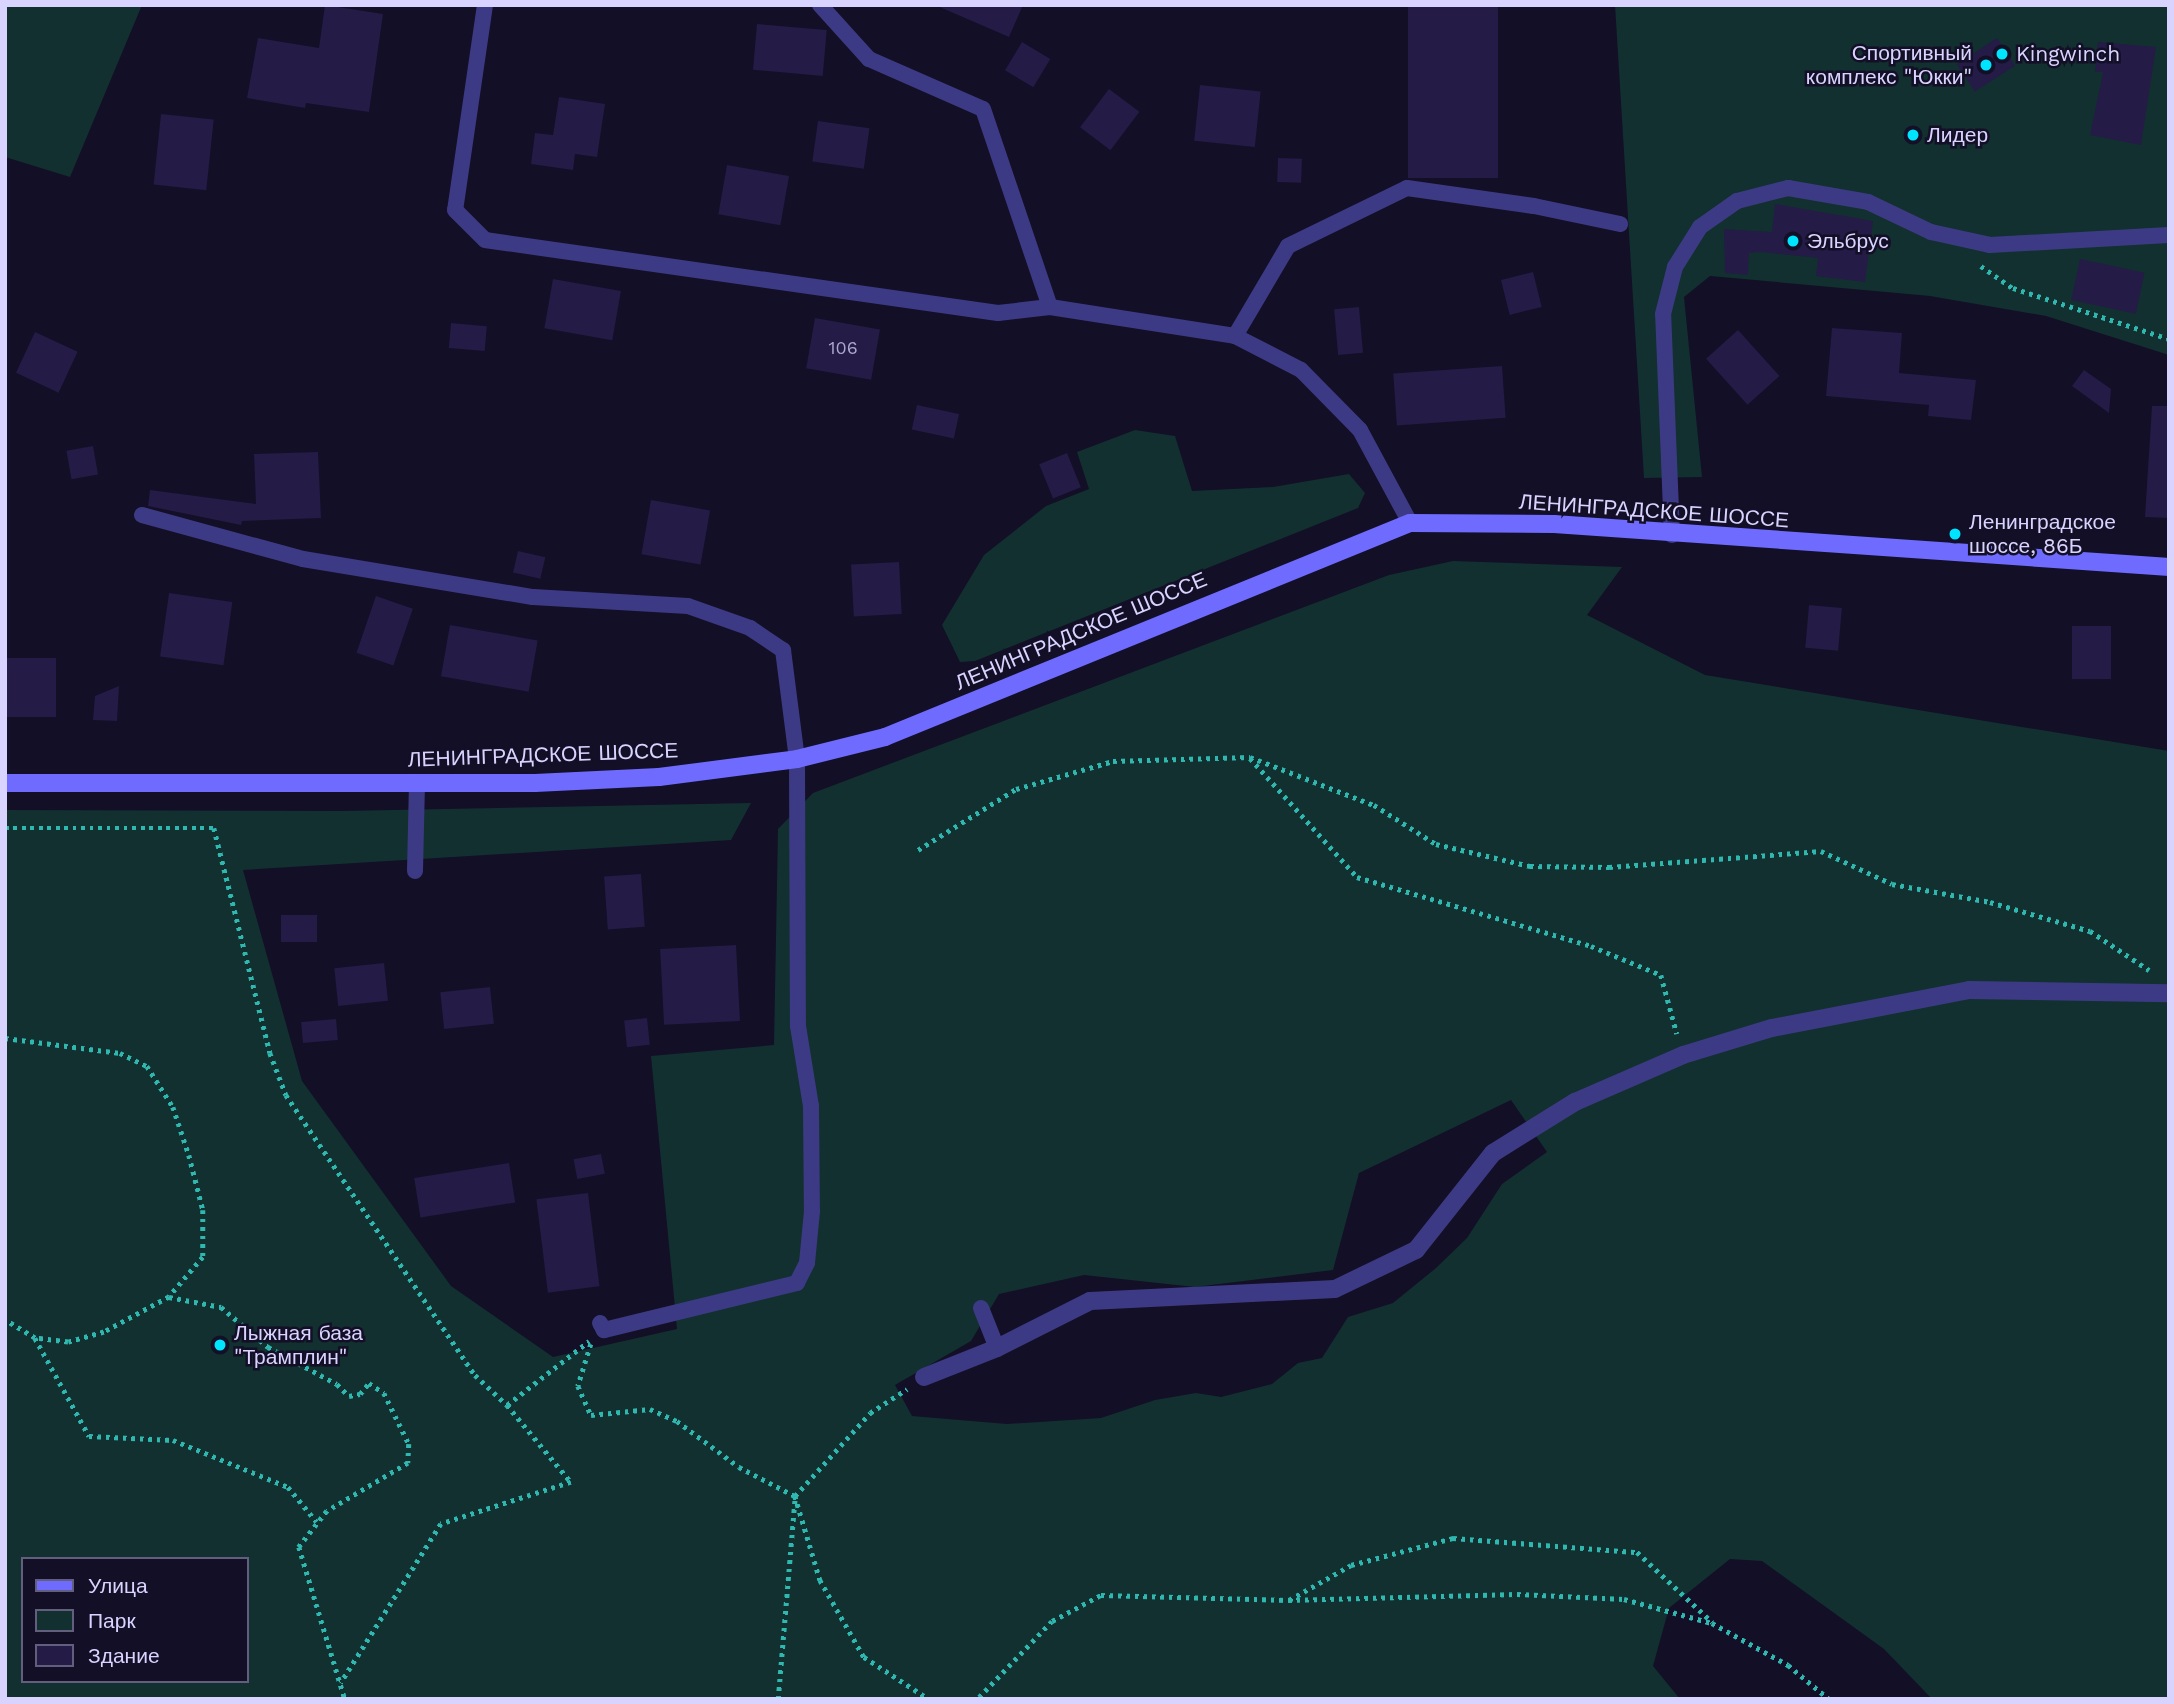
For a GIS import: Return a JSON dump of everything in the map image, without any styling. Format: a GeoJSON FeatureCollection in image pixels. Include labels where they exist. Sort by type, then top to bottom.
{"type":"FeatureCollection","features":[{"type":"Feature","properties":{"kind":"main road","name":"ЛЕНИНГРАДСКОЕ ШОССЕ"},"geometry":{"type":"LineString","coordinates":[[5,782],[417,783],[659,777],[797,760],[885,737],[1410,523],[1554,524],[1672,535],[2169,567]]}},
{"type":"Feature","properties":{"kind":"street"},"geometry":{"type":"LineString","coordinates":[[924,1377],[997,1348],[1090,1301],[1335,1289],[1416,1250],[1493,1153],[1575,1102],[1683,1055],[1772,1028],[1969,990],[2169,993]]}},
{"type":"Feature","properties":{"kind":"lane"},"geometry":{"type":"LineString","coordinates":[[485,5],[455,210],[485,240],[999,313],[1050,307],[1235,336],[1301,370],[1360,430],[1410,523]]}},
{"type":"Feature","properties":{"kind":"lane"},"geometry":{"type":"LineString","coordinates":[[820,5],[869,59],[983,109],[1050,307]]}},
{"type":"Feature","properties":{"kind":"lane"},"geometry":{"type":"LineString","coordinates":[[1235,336],[1288,246],[1407,188],[1534,206],[1620,224]]}},
{"type":"Feature","properties":{"kind":"lane"},"geometry":{"type":"LineString","coordinates":[[1672,535],[1663,314],[1675,267],[1700,227],[1737,201],[1788,188],[1868,202],[1931,232],[1990,245],[2169,235]]}},
{"type":"Feature","properties":{"kind":"lane"},"geometry":{"type":"LineString","coordinates":[[142,515],[303,559],[533,597],[688,606],[750,628],[783,650],[797,760],[798,1026],[811,1106],[812,1211],[807,1263],[797,1283],[639,1317],[604,1330],[600,1323]]}},
{"type":"Feature","properties":{"kind":"lane"},"geometry":{"type":"LineString","coordinates":[[415,871],[417,783]]}},
{"type":"Feature","properties":{"kind":"lane"},"geometry":{"type":"LineString","coordinates":[[981,1308],[997,1348]]}},
{"type":"Feature","properties":{"kind":"path"},"geometry":{"type":"LineString","coordinates":[[2013,288],[2169,339]]}},
{"type":"Feature","properties":{"kind":"path"},"geometry":{"type":"LineString","coordinates":[[918,850],[1016,789],[1101,765],[1250,757],[1374,805],[1436,844],[1530,866],[1609,867],[1821,851],[1892,884],[1990,902],[2090,932],[2158,976]]}},
{"type":"Feature","properties":{"kind":"path"},"geometry":{"type":"LineString","coordinates":[[1250,757],[1357,877],[1591,946],[1661,975],[1683,1055]]}},
{"type":"Feature","properties":{"kind":"path"},"geometry":{"type":"LineString","coordinates":[[5,828],[214,828],[270,1053],[286,1095],[475,1375],[507,1405],[571,1482],[441,1524],[341,1683]]}},
{"type":"Feature","properties":{"kind":"path"},"geometry":{"type":"LineString","coordinates":[[5,1038],[120,1053],[148,1066],[173,1107],[203,1210],[204,1256],[169,1297],[104,1332],[68,1342],[35,1338],[5,1320]]}},
{"type":"Feature","properties":{"kind":"path"},"geometry":{"type":"LineString","coordinates":[[169,1297],[221,1307],[268,1347],[337,1384],[349,1396],[360,1394],[369,1383],[384,1393],[409,1444],[408,1463],[327,1511],[299,1547],[345,1699]]}},
{"type":"Feature","properties":{"kind":"path"},"geometry":{"type":"LineString","coordinates":[[35,1338],[89,1436],[173,1440],[288,1487],[317,1522]]}},
{"type":"Feature","properties":{"kind":"path"},"geometry":{"type":"LineString","coordinates":[[507,1405],[593,1338],[578,1386],[591,1415],[650,1409],[677,1421],[739,1467],[795,1496],[820,1580],[864,1657],[929,1699]]}},
{"type":"Feature","properties":{"kind":"path"},"geometry":{"type":"LineString","coordinates":[[778,1699],[795,1496],[870,1413],[924,1377]]}},
{"type":"Feature","properties":{"kind":"path"},"geometry":{"type":"LineString","coordinates":[[1288,1600],[1351,1565],[1453,1538],[1637,1552],[1713,1623],[1788,1665],[1829,1699]]}},
{"type":"Feature","properties":{"kind":"path"},"geometry":{"type":"LineString","coordinates":[[980,1698],[1052,1621],[1101,1595],[1288,1600],[1517,1594],[1623,1599],[1713,1623]]}},
{"type":"Feature","properties":{"kind":"green space"},"geometry":{"type":"Polygon","coordinates":[[[5,5],[142,5],[70,177],[5,157],[5,5]]]}},
{"type":"Feature","properties":{"kind":"green space"},"geometry":{"type":"Polygon","coordinates":[[[1615,5],[2169,5],[2169,355],[2046,316],[1930,296],[1710,276],[1684,297],[1702,477],[1644,478],[1615,5]]]}},
{"type":"Feature","properties":{"kind":"green space"},"geometry":{"type":"Polygon","coordinates":[[[1135,430],[1175,436],[1192,491],[1273,487],[1349,474],[1365,493],[1358,508],[975,661],[960,662],[942,625],[984,555],[1046,506],[1089,489],[1077,452],[1135,430]]]}},
{"type":"Feature","properties":{"kind":"green space"},"geometry":{"type":"Polygon","coordinates":[[[1453,561],[1622,567],[1587,615],[1705,675],[2169,751],[2169,1699],[1932,1699],[1884,1649],[1762,1561],[1730,1559],[1669,1608],[1653,1666],[1680,1699],[5,1699],[5,810],[342,811],[751,803],[731,840],[243,870],[302,1081],[451,1286],[553,1357],[677,1329],[651,1056],[774,1045],[778,829],[813,793],[1389,575],[1453,561]],[[1511,1100],[1359,1173],[1333,1270],[1195,1287],[1084,1275],[999,1294],[971,1341],[895,1385],[912,1416],[1007,1424],[1101,1418],[1155,1400],[1196,1393],[1221,1397],[1272,1384],[1298,1363],[1322,1358],[1348,1317],[1393,1303],[1436,1268],[1467,1238],[1502,1184],[1547,1152],[1511,1100]]]}},
{"type":"Feature","properties":{"kind":"building"},"geometry":{"type":"Polygon","coordinates":[[[325,5],[383,14],[369,112],[306,103],[305,108],[247,98],[258,38],[319,48],[325,5]]]}},
{"type":"Feature","properties":{"kind":"building"},"geometry":{"type":"Polygon","coordinates":[[[935,5],[1023,5],[1009,37],[935,5]]]}},
{"type":"Feature","properties":{"kind":"building"},"geometry":{"type":"Polygon","coordinates":[[[1408,5],[1498,5],[1498,178],[1408,178],[1408,5]]]}},
{"type":"Feature","properties":{"kind":"building"},"geometry":{"type":"Polygon","coordinates":[[[757,24],[827,30],[823,76],[753,70],[757,24]]]}},
{"type":"Feature","properties":{"kind":"building","name":"Спортивный комплекс \"Юкки\""},"geometry":{"type":"Polygon","coordinates":[[[1997,38],[2015,66],[1975,92],[1957,64],[1997,38]]]}},
{"type":"Feature","properties":{"kind":"building"},"geometry":{"type":"Polygon","coordinates":[[[1022,42],[1050,59],[1033,87],[1005,70],[1022,42]]]}},
{"type":"Feature","properties":{"kind":"building"},"geometry":{"type":"Polygon","coordinates":[[[2098,42],[2156,47],[2141,145],[2090,135],[2103,72],[2095,72],[2098,42]]]}},
{"type":"Feature","properties":{"kind":"building"},"geometry":{"type":"Polygon","coordinates":[[[1200,85],[1261,91],[1255,147],[1194,141],[1200,85]]]}},
{"type":"Feature","properties":{"kind":"building"},"geometry":{"type":"Polygon","coordinates":[[[1109,89],[1139,112],[1110,150],[1080,127],[1109,89]]]}},
{"type":"Feature","properties":{"kind":"building"},"geometry":{"type":"Polygon","coordinates":[[[559,97],[605,104],[597,157],[575,154],[573,170],[531,164],[535,133],[553,135],[559,97]]]}},
{"type":"Feature","properties":{"kind":"building"},"geometry":{"type":"Polygon","coordinates":[[[161,114],[214,120],[206,190],[154,185],[161,114]]]}},
{"type":"Feature","properties":{"kind":"building"},"geometry":{"type":"Polygon","coordinates":[[[818,121],[869,128],[864,169],[812,162],[818,121]]]}},
{"type":"Feature","properties":{"kind":"building"},"geometry":{"type":"Polygon","coordinates":[[[1278,158],[1302,159],[1301,183],[1277,182],[1278,158]]]}},
{"type":"Feature","properties":{"kind":"building"},"geometry":{"type":"Polygon","coordinates":[[[727,165],[789,176],[780,225],[718,214],[727,165]]]}},
{"type":"Feature","properties":{"kind":"building"},"geometry":{"type":"Polygon","coordinates":[[[1775,204],[1873,221],[1865,282],[1816,276],[1818,258],[1761,252],[1749,253],[1748,275],[1725,273],[1724,229],[1772,232],[1775,204]]]}},
{"type":"Feature","properties":{"kind":"building"},"geometry":{"type":"Polygon","coordinates":[[[2080,259],[2145,273],[2136,314],[2071,300],[2080,259]]]}},
{"type":"Feature","properties":{"kind":"building"},"geometry":{"type":"Polygon","coordinates":[[[1533,272],[1542,307],[1510,315],[1501,280],[1533,272]]]}},
{"type":"Feature","properties":{"kind":"building"},"geometry":{"type":"Polygon","coordinates":[[[553,279],[621,291],[612,340],[544,328],[553,279]]]}},
{"type":"Feature","properties":{"kind":"building"},"geometry":{"type":"Polygon","coordinates":[[[1359,307],[1363,353],[1338,355],[1334,309],[1359,307]]]}},
{"type":"Feature","properties":{"kind":"building"},"geometry":{"type":"Polygon","coordinates":[[[815,318],[880,329],[871,380],[806,368],[815,318]]]}},
{"type":"Feature","properties":{"kind":"building"},"geometry":{"type":"Polygon","coordinates":[[[451,323],[487,326],[485,351],[449,348],[451,323]]]}},
{"type":"Feature","properties":{"kind":"building"},"geometry":{"type":"Polygon","coordinates":[[[1832,328],[1902,333],[1899,373],[1976,380],[1971,420],[1928,416],[1929,405],[1826,396],[1832,328]]]}},
{"type":"Feature","properties":{"kind":"building"},"geometry":{"type":"Polygon","coordinates":[[[1738,330],[1779,376],[1748,405],[1706,359],[1738,330]]]}},
{"type":"Feature","properties":{"kind":"building"},"geometry":{"type":"Polygon","coordinates":[[[35,332],[78,352],[59,393],[16,373],[35,332]]]}},
{"type":"Feature","properties":{"kind":"building"},"geometry":{"type":"Polygon","coordinates":[[[1502,366],[1506,418],[1397,425],[1393,374],[1502,366]]]}},
{"type":"Feature","properties":{"kind":"building"},"geometry":{"type":"Polygon","coordinates":[[[2084,370],[2111,389],[2109,413],[2072,386],[2084,370]]]}},
{"type":"Feature","properties":{"kind":"building"},"geometry":{"type":"Polygon","coordinates":[[[917,405],[959,414],[954,438],[912,429],[917,405]]]}},
{"type":"Feature","properties":{"kind":"building"},"geometry":{"type":"Polygon","coordinates":[[[2152,406],[2169,406],[2169,518],[2145,517],[2152,406]]]}},
{"type":"Feature","properties":{"kind":"building"},"geometry":{"type":"Polygon","coordinates":[[[93,446],[98,475],[71,479],[66,451],[93,446]]]}},
{"type":"Feature","properties":{"kind":"building"},"geometry":{"type":"Polygon","coordinates":[[[318,452],[321,518],[242,521],[241,525],[148,506],[150,490],[256,504],[254,454],[318,452]]]}},
{"type":"Feature","properties":{"kind":"building"},"geometry":{"type":"Polygon","coordinates":[[[1067,453],[1081,487],[1053,499],[1039,464],[1067,453]]]}},
{"type":"Feature","properties":{"kind":"building"},"geometry":{"type":"Polygon","coordinates":[[[651,500],[710,510],[701,565],[641,554],[651,500]]]}},
{"type":"Feature","properties":{"kind":"building"},"geometry":{"type":"Polygon","coordinates":[[[518,551],[545,557],[540,579],[513,572],[518,551]]]}},
{"type":"Feature","properties":{"kind":"building"},"geometry":{"type":"Polygon","coordinates":[[[899,562],[902,614],[854,616],[851,565],[899,562]]]}},
{"type":"Feature","properties":{"kind":"building"},"geometry":{"type":"Polygon","coordinates":[[[169,593],[232,602],[223,665],[160,656],[169,593]]]}},
{"type":"Feature","properties":{"kind":"building"},"geometry":{"type":"Polygon","coordinates":[[[376,596],[413,609],[393,665],[356,653],[376,596]]]}},
{"type":"Feature","properties":{"kind":"building"},"geometry":{"type":"Polygon","coordinates":[[[1809,605],[1842,608],[1838,651],[1805,648],[1809,605]]]}},
{"type":"Feature","properties":{"kind":"building"},"geometry":{"type":"Polygon","coordinates":[[[450,625],[538,640],[529,692],[441,676],[450,625]]]}},
{"type":"Feature","properties":{"kind":"building"},"geometry":{"type":"Polygon","coordinates":[[[2072,626],[2111,626],[2111,679],[2072,679],[2072,626]]]}},
{"type":"Feature","properties":{"kind":"building"},"geometry":{"type":"Polygon","coordinates":[[[5,658],[56,658],[56,717],[5,717],[5,658]]]}},
{"type":"Feature","properties":{"kind":"building"},"geometry":{"type":"Polygon","coordinates":[[[119,686],[117,721],[93,720],[95,696],[119,686]]]}},
{"type":"Feature","properties":{"kind":"building"},"geometry":{"type":"Polygon","coordinates":[[[641,874],[645,927],[608,929],[604,877],[641,874]]]}},
{"type":"Feature","properties":{"kind":"building"},"geometry":{"type":"Polygon","coordinates":[[[281,915],[317,915],[317,942],[281,942],[281,915]]]}},
{"type":"Feature","properties":{"kind":"building"},"geometry":{"type":"Polygon","coordinates":[[[736,945],[740,1021],[664,1025],[660,949],[736,945]]]}},
{"type":"Feature","properties":{"kind":"building"},"geometry":{"type":"Polygon","coordinates":[[[384,963],[388,1001],[338,1006],[334,968],[384,963]]]}},
{"type":"Feature","properties":{"kind":"building"},"geometry":{"type":"Polygon","coordinates":[[[490,987],[494,1024],[444,1029],[440,992],[490,987]]]}},
{"type":"Feature","properties":{"kind":"building"},"geometry":{"type":"Polygon","coordinates":[[[647,1018],[650,1045],[627,1047],[624,1020],[647,1018]]]}},
{"type":"Feature","properties":{"kind":"building"},"geometry":{"type":"Polygon","coordinates":[[[336,1019],[338,1040],[303,1043],[301,1022],[336,1019]]]}},
{"type":"Feature","properties":{"kind":"building"},"geometry":{"type":"Polygon","coordinates":[[[601,1154],[605,1174],[577,1179],[574,1159],[601,1154]]]}},
{"type":"Feature","properties":{"kind":"building"},"geometry":{"type":"Polygon","coordinates":[[[509,1163],[515,1203],[420,1218],[414,1178],[509,1163]]]}},
{"type":"Feature","properties":{"kind":"building"},"geometry":{"type":"Polygon","coordinates":[[[588,1193],[599,1286],[548,1293],[536,1199],[588,1193]]]}},
{"type":"Feature","properties":{"kind":"place","name":"Kingwinch"},"geometry":{"type":"Point","coordinates":[2002,54]}},
{"type":"Feature","properties":{"kind":"place","name":"Спортивный комплекс \"Юкки\""},"geometry":{"type":"Point","coordinates":[1986,65]}},
{"type":"Feature","properties":{"kind":"place","name":"Лидер"},"geometry":{"type":"Point","coordinates":[1913,135]}},
{"type":"Feature","properties":{"kind":"place","name":"Эльбрус"},"geometry":{"type":"Point","coordinates":[1793,241]}},
{"type":"Feature","properties":{"kind":"place","name":"Ленинградское шоссе, 86Б"},"geometry":{"type":"Point","coordinates":[1955,534]}},
{"type":"Feature","properties":{"kind":"place","name":"Лыжная база \"Трамплин\""},"geometry":{"type":"Point","coordinates":[220,1345]}}]}
